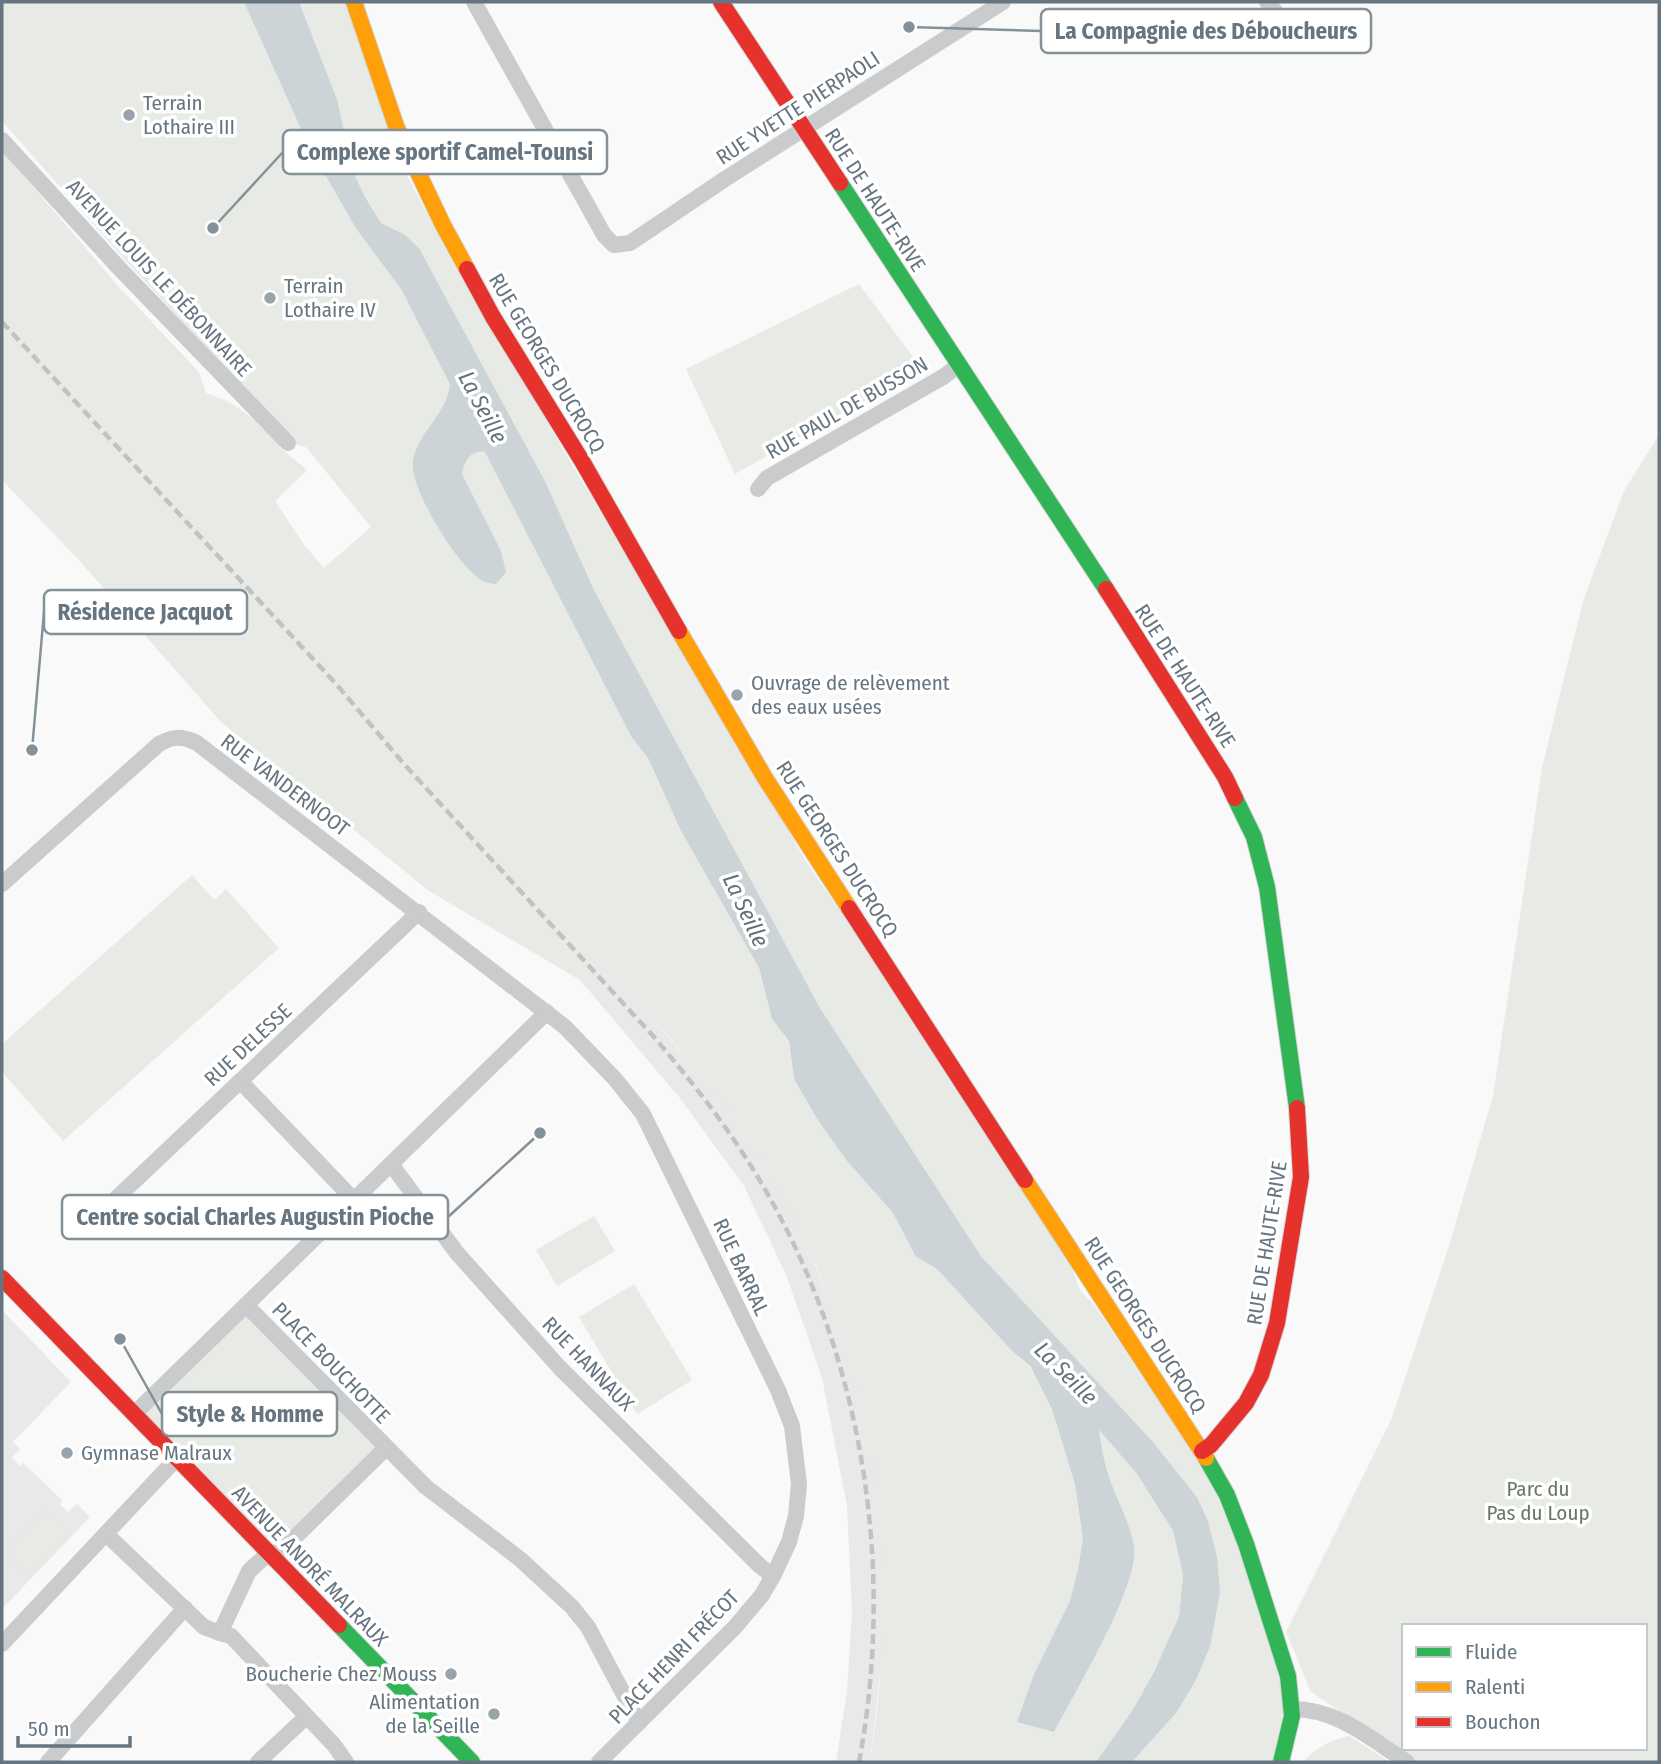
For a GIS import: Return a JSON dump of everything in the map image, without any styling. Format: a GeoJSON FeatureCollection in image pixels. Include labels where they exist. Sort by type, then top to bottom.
{"type":"FeatureCollection","features":[{"type":"Feature","properties":{"kind":"street","name":"RUE GEORGES DUCROCQ"},"geometry":{"type":"LineString","coordinates":[[354,2],[403,142],[443,225],[502,333],[582,461],[772,789],[1202,1451],[1227,1495],[1257,1574],[1288,1676],[1292,1709],[1281,1762]]}},
{"type":"Feature","properties":{"kind":"street","name":"RUE YVETTE PIERPAOLI"},"geometry":{"type":"LineString","coordinates":[[474,2],[604,235],[614,245],[630,243],[1003,2]]}},
{"type":"Feature","properties":{"kind":"street","name":"RUE DE HAUTE-RIVE"},"geometry":{"type":"LineString","coordinates":[[721,2],[1042,489],[1225,777],[1244,813],[1262,860],[1299,1123],[1302,1161],[1300,1196],[1277,1323],[1261,1376],[1246,1403],[1211,1445],[1202,1451]]}},
{"type":"Feature","properties":{"kind":"street"},"geometry":{"type":"LineString","coordinates":[[1267,2],[1280,17]]}},
{"type":"Feature","properties":{"kind":"street","name":"AVENUE LOUIS LE DÉBONNAIRE"},"geometry":{"type":"LineString","coordinates":[[2,139],[120,269],[288,443]]}},
{"type":"Feature","properties":{"kind":"street","name":"RUE PAUL DE BUSSON"},"geometry":{"type":"LineString","coordinates":[[758,489],[767,478],[943,377],[959,365]]}},
{"type":"Feature","properties":{"kind":"street","name":"RUE VANDERNOOT"},"geometry":{"type":"LineString","coordinates":[[2,884],[159,744],[170,737],[183,737],[197,743],[547,1012]]}},
{"type":"Feature","properties":{"kind":"street","name":"RUE DELESSE"},"geometry":{"type":"LineString","coordinates":[[106,1208],[419,912]]}},
{"type":"Feature","properties":{"kind":"street"},"geometry":{"type":"LineString","coordinates":[[246,1305],[547,1012]]}},
{"type":"Feature","properties":{"kind":"street","name":"RUE BARRAL"},"geometry":{"type":"LineString","coordinates":[[547,1012],[615,1079],[643,1114],[778,1390],[792,1426],[799,1483],[796,1516],[789,1542],[773,1576]]}},
{"type":"Feature","properties":{"kind":"street"},"geometry":{"type":"LineString","coordinates":[[240,1081],[354,1200]]}},
{"type":"Feature","properties":{"kind":"street","name":"RUE HANNAUX"},"geometry":{"type":"LineString","coordinates":[[391,1164],[457,1254],[560,1368],[773,1576]]}},
{"type":"Feature","properties":{"kind":"street","name":"AVENUE ANDRÉ MALRAUX"},"geometry":{"type":"LineString","coordinates":[[2,1278],[472,1762]]}},
{"type":"Feature","properties":{"kind":"street","name":"PLACE BOUCHOTTE"},"geometry":{"type":"LineString","coordinates":[[134,1415],[246,1305],[386,1448],[285,1547],[270,1554],[249,1571],[220,1633]]}},
{"type":"Feature","properties":{"kind":"street"},"geometry":{"type":"LineString","coordinates":[[386,1448],[426,1487],[520,1559],[572,1607],[588,1627],[639,1723]]}},
{"type":"Feature","properties":{"kind":"street"},"geometry":{"type":"LineString","coordinates":[[2,1644],[177,1458]]}},
{"type":"Feature","properties":{"kind":"street"},"geometry":{"type":"LineString","coordinates":[[106,1534],[204,1628],[231,1636],[339,1751],[346,1762]]}},
{"type":"Feature","properties":{"kind":"street","name":"PLACE HENRI FRÉCOT"},"geometry":{"type":"LineString","coordinates":[[599,1762],[735,1627],[762,1595],[773,1576]]}},
{"type":"Feature","properties":{"kind":"street"},"geometry":{"type":"LineString","coordinates":[[48,1762],[185,1608]]}},
{"type":"Feature","properties":{"kind":"street"},"geometry":{"type":"LineString","coordinates":[[1292,1709],[1313,1710],[1339,1718],[1407,1762]]}},
{"type":"Feature","properties":{"kind":"street"},"geometry":{"type":"LineString","coordinates":[[258,1762],[306,1717]]}},
{"type":"Feature","properties":{"kind":"shaded area"},"geometry":{"type":"Polygon","coordinates":[[[603,961],[720,1097],[760,1154],[790,1205],[834,1310],[858,1386],[876,1473],[884,1560],[883,1647],[870,1762],[836,1762],[847,1691],[852,1611],[847,1506],[822,1378],[787,1277],[744,1186],[679,1097],[580,980],[603,961]]]}},
{"type":"Feature","properties":{"kind":"shaded area"},"geometry":{"type":"Polygon","coordinates":[[[2,1310],[71,1382],[13,1442],[20,1449],[12,1458],[20,1466],[23,1463],[63,1501],[60,1504],[68,1512],[77,1504],[90,1517],[2,1609],[2,1310]]]}},
{"type":"Feature","properties":{"kind":"green space"},"geometry":{"type":"Polygon","coordinates":[[[2,2],[244,2],[309,147],[357,230],[401,289],[632,736],[648,758],[681,831],[759,968],[772,1019],[789,1041],[794,1079],[819,1122],[847,1161],[893,1213],[916,1257],[936,1268],[1012,1351],[1098,1429],[1137,1474],[1173,1531],[1183,1575],[1179,1616],[1154,1672],[1132,1711],[1096,1762],[870,1762],[883,1634],[880,1511],[871,1451],[858,1390],[840,1329],[817,1268],[776,1182],[743,1129],[685,1055],[603,961],[580,980],[429,891],[221,722],[78,559],[2,480],[2,150],[119,287],[199,372],[206,393],[229,402],[287,441],[279,447],[307,470],[275,501],[305,546],[324,568],[371,527],[306,447],[288,443],[292,439],[125,260],[2,121],[2,2]]]}},
{"type":"Feature","properties":{"kind":"green space"},"geometry":{"type":"Polygon","coordinates":[[[299,2],[345,2],[399,160],[448,254],[810,868],[854,931],[1072,1268],[1080,1290],[1095,1306],[1210,1479],[1244,1552],[1285,1699],[1275,1762],[1132,1762],[1177,1712],[1196,1680],[1210,1647],[1208,1521],[1197,1497],[1153,1442],[981,1256],[820,1008],[595,592],[545,481],[419,248],[404,234],[381,223],[365,197],[343,153],[344,131],[337,99],[299,2]]]}},
{"type":"Feature","properties":{"kind":"green space"},"geometry":{"type":"Polygon","coordinates":[[[859,284],[922,369],[735,474],[686,369],[859,284]]]}},
{"type":"Feature","properties":{"kind":"green space","name":"Parc du Pas du Loup"},"geometry":{"type":"Polygon","coordinates":[[[1659,435],[1659,1762],[1416,1762],[1311,1692],[1286,1632],[1392,1418],[1449,1246],[1493,1096],[1542,768],[1583,601],[1624,491],[1659,435]]]}},
{"type":"Feature","properties":{"kind":"green space"},"geometry":{"type":"Polygon","coordinates":[[[192,875],[214,900],[226,889],[279,948],[63,1141],[2,1072],[2,1044],[192,875]]]}},
{"type":"Feature","properties":{"kind":"green space"},"geometry":{"type":"Polygon","coordinates":[[[594,1216],[615,1251],[557,1286],[536,1250],[594,1216]]]}},
{"type":"Feature","properties":{"kind":"green space"},"geometry":{"type":"Polygon","coordinates":[[[634,1284],[692,1380],[637,1414],[579,1317],[634,1284]]]}},
{"type":"Feature","properties":{"kind":"green space"},"geometry":{"type":"Polygon","coordinates":[[[246,1305],[386,1448],[281,1550],[134,1414],[246,1305]]]}},
{"type":"Feature","properties":{"kind":"green space"},"geometry":{"type":"Polygon","coordinates":[[[46,1510],[69,1532],[28,1574],[5,1552],[46,1510]]]}},
{"type":"Feature","properties":{"kind":"green space"},"geometry":{"type":"Polygon","coordinates":[[[1349,1736],[1390,1762],[1303,1762],[1324,1745],[1349,1736]]]}},
{"type":"Feature","properties":{"kind":"water","name":"La Seille"},"geometry":{"type":"Polygon","coordinates":[[[244,2],[299,2],[337,99],[344,131],[344,153],[365,197],[381,223],[404,234],[419,248],[545,481],[595,592],[820,1008],[981,1256],[1153,1442],[1197,1497],[1208,1521],[1217,1557],[1220,1593],[1210,1647],[1196,1680],[1177,1712],[1132,1762],[1096,1762],[1132,1711],[1154,1672],[1179,1616],[1183,1575],[1173,1531],[1137,1474],[1099,1430],[1107,1472],[1132,1538],[1133,1565],[1116,1613],[1054,1732],[1017,1722],[1034,1674],[1070,1601],[1083,1538],[1075,1484],[1052,1409],[1031,1367],[1012,1351],[936,1268],[916,1257],[893,1213],[847,1161],[819,1122],[794,1079],[789,1041],[772,1019],[759,968],[681,831],[648,758],[631,736],[485,452],[469,457],[462,474],[501,551],[506,572],[496,584],[481,580],[460,559],[436,525],[418,488],[413,460],[421,440],[444,404],[450,384],[401,289],[357,230],[309,147],[244,2]]]}},
{"type":"Feature","properties":{"kind":"railway"},"geometry":{"type":"LineString","coordinates":[[2,322],[337,685],[404,764],[654,1037],[701,1094],[744,1155],[784,1223],[816,1296],[841,1371],[859,1448],[870,1526],[874,1605],[870,1684],[859,1762]]}},
{"type":"Feature","properties":{"kind":"traffic: fast"},"geometry":{"type":"LineString","coordinates":[[840,183],[1106,589]]}},
{"type":"Feature","properties":{"kind":"traffic: fast"},"geometry":{"type":"LineString","coordinates":[[1235,798],[1254,837],[1267,887],[1297,1108]]}},
{"type":"Feature","properties":{"kind":"traffic: fast"},"geometry":{"type":"LineString","coordinates":[[1206,1458],[1227,1495],[1246,1544],[1288,1676],[1292,1716],[1281,1762]]}},
{"type":"Feature","properties":{"kind":"traffic: fast"},"geometry":{"type":"LineString","coordinates":[[339,1625],[472,1762]]}},
{"type":"Feature","properties":{"kind":"traffic: slow"},"geometry":{"type":"LineString","coordinates":[[354,2],[396,126],[467,269]]}},
{"type":"Feature","properties":{"kind":"traffic: slow"},"geometry":{"type":"LineString","coordinates":[[679,631],[765,778],[849,908]]}},
{"type":"Feature","properties":{"kind":"traffic: slow"},"geometry":{"type":"LineString","coordinates":[[1025,1180],[1206,1458]]}},
{"type":"Feature","properties":{"kind":"traffic: jam"},"geometry":{"type":"LineString","coordinates":[[721,2],[840,183]]}},
{"type":"Feature","properties":{"kind":"traffic: jam"},"geometry":{"type":"LineString","coordinates":[[467,269],[493,317],[582,461],[679,631]]}},
{"type":"Feature","properties":{"kind":"traffic: jam"},"geometry":{"type":"LineString","coordinates":[[1106,589],[1225,777],[1235,798]]}},
{"type":"Feature","properties":{"kind":"traffic: jam"},"geometry":{"type":"LineString","coordinates":[[849,908],[1025,1180]]}},
{"type":"Feature","properties":{"kind":"traffic: jam"},"geometry":{"type":"LineString","coordinates":[[1202,1451],[1211,1445],[1246,1403],[1261,1375],[1277,1323],[1301,1177],[1297,1108]]}},
{"type":"Feature","properties":{"kind":"traffic: jam"},"geometry":{"type":"LineString","coordinates":[[2,1278],[339,1625]]}},
{"type":"Feature","properties":{"kind":"place","name":"La Compagnie des Déboucheurs"},"geometry":{"type":"Point","coordinates":[909,27]}},
{"type":"Feature","properties":{"kind":"place","name":"Terrain Lothaire III"},"geometry":{"type":"Point","coordinates":[129,115]}},
{"type":"Feature","properties":{"kind":"place","name":"Complexe sportif Camel-Tounsi"},"geometry":{"type":"Point","coordinates":[213,228]}},
{"type":"Feature","properties":{"kind":"place","name":"Terrain Lothaire IV"},"geometry":{"type":"Point","coordinates":[270,298]}},
{"type":"Feature","properties":{"kind":"place","name":"Ouvrage de relèvement des eaux usées"},"geometry":{"type":"Point","coordinates":[737,695]}},
{"type":"Feature","properties":{"kind":"place","name":"Résidence Jacquot"},"geometry":{"type":"Point","coordinates":[32,750]}},
{"type":"Feature","properties":{"kind":"place","name":"Centre social Charles Augustin Pioche"},"geometry":{"type":"Point","coordinates":[540,1133]}},
{"type":"Feature","properties":{"kind":"place","name":"Style & Homme"},"geometry":{"type":"Point","coordinates":[120,1339]}},
{"type":"Feature","properties":{"kind":"place","name":"Gymnase Malraux"},"geometry":{"type":"Point","coordinates":[67,1453]}},
{"type":"Feature","properties":{"kind":"place","name":"Boucherie Chez Mouss"},"geometry":{"type":"Point","coordinates":[451,1674]}},
{"type":"Feature","properties":{"kind":"place","name":"Alimentation de la Seille"},"geometry":{"type":"Point","coordinates":[494,1714]}}]}
